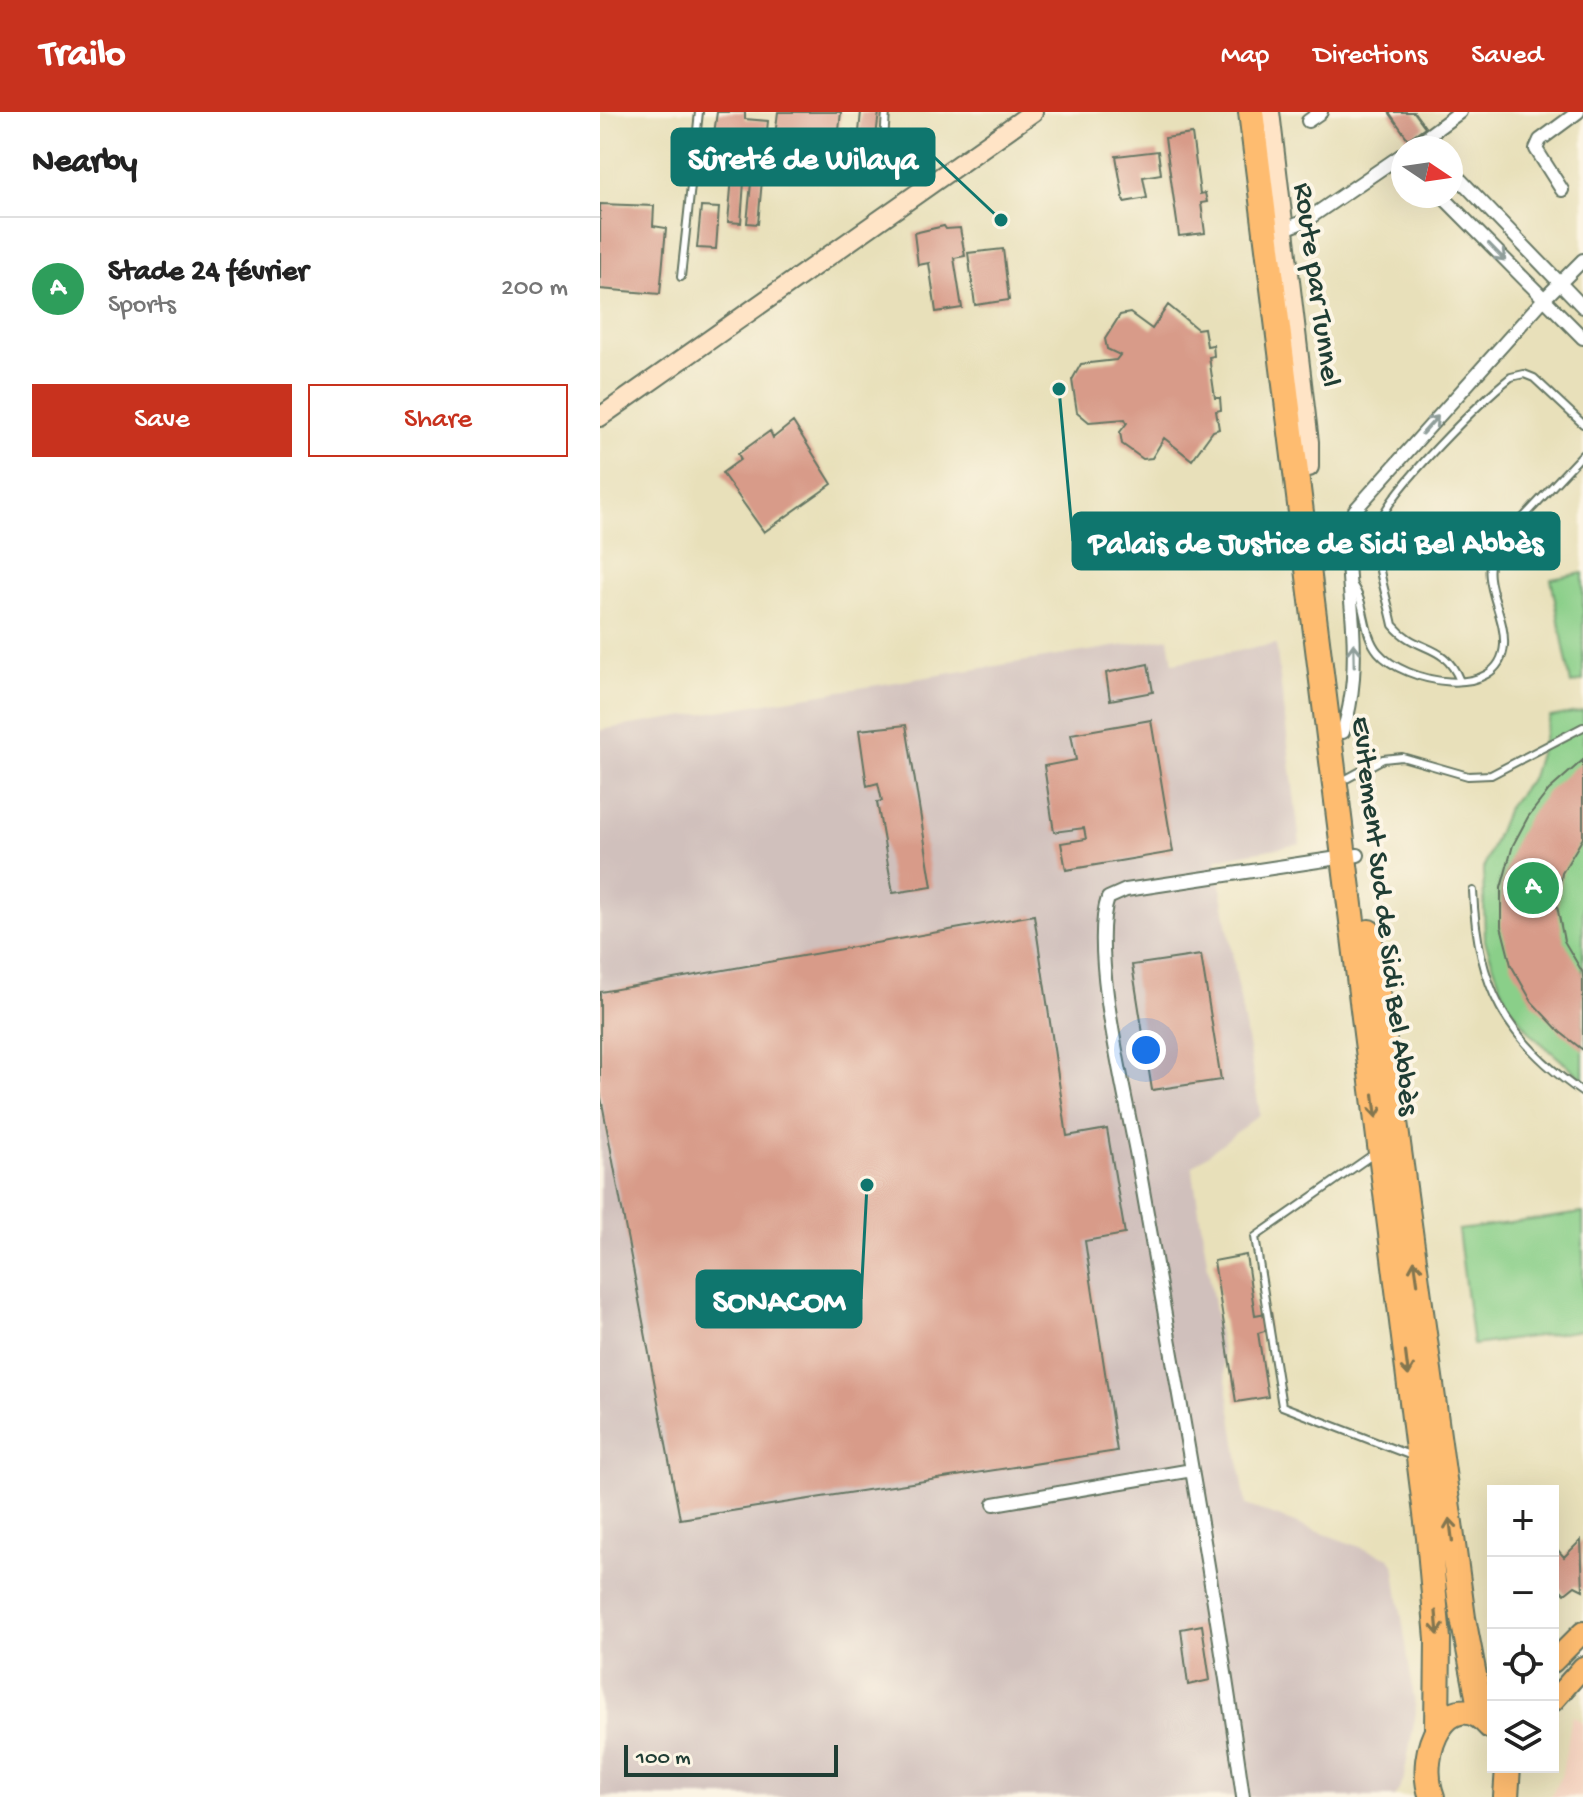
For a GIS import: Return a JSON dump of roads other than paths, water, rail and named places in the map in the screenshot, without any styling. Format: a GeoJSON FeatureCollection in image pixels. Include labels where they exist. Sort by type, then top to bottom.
{"type":"FeatureCollection","features":[{"type":"Feature","properties":{"kind":"highway","name":"Evitement Sud de Sidi Bel Abbès"},"geometry":{"type":"LineString","coordinates":[[1251,112],[1302,470],[1389,1143],[1443,1466],[1470,1659],[1487,1716]]}},
{"type":"Feature","properties":{"kind":"highway","name":"Route par Tunnel"},"geometry":{"type":"LineString","coordinates":[[1259,112],[1302,470]]}},
{"type":"Feature","properties":{"kind":"highway","name":"Evitement Sud de Sidi Bel Abbès"},"geometry":{"type":"LineString","coordinates":[[1389,1143],[1438,1639],[1437,1729],[1426,1758],[1429,1794]]}},
{"type":"Feature","properties":{"kind":"highway"},"geometry":{"type":"LineString","coordinates":[[1470,1659],[1487,1675]]}},
{"type":"Feature","properties":{"kind":"highway"},"geometry":{"type":"LineString","coordinates":[[1437,1729],[1452,1717],[1466,1714],[1487,1719]]}},
{"type":"Feature","properties":{"kind":"highway"},"geometry":{"type":"LineString","coordinates":[[1506,1797],[1509,1773]]}},
{"type":"Feature","properties":{"kind":"main road"},"geometry":{"type":"LineString","coordinates":[[600,417],[1033,112]]}},
{"type":"Feature","properties":{"kind":"main road"},"geometry":{"type":"LineString","coordinates":[[1241,112],[1285,439],[1302,470]]}},
{"type":"Feature","properties":{"kind":"main road"},"geometry":{"type":"LineString","coordinates":[[1270,112],[1309,442],[1302,470]]}},
{"type":"Feature","properties":{"kind":"main road"},"geometry":{"type":"LineString","coordinates":[[1559,1656],[1583,1632]]}},
{"type":"Feature","properties":{"kind":"main road"},"geometry":{"type":"LineString","coordinates":[[1559,1694],[1583,1667]]}},
{"type":"Feature","properties":{"kind":"street"},"geometry":{"type":"LineString","coordinates":[[1308,121],[1321,112]]}},
{"type":"Feature","properties":{"kind":"street"},"geometry":{"type":"LineString","coordinates":[[1432,136],[1460,112]]}},
{"type":"Feature","properties":{"kind":"street"},"geometry":{"type":"LineString","coordinates":[[1562,190],[1536,149],[1540,140],[1578,112]]}},
{"type":"Feature","properties":{"kind":"street"},"geometry":{"type":"LineString","coordinates":[[1285,229],[1305,221],[1391,163]]}},
{"type":"Feature","properties":{"kind":"street"},"geometry":{"type":"LineString","coordinates":[[1463,183],[1583,307]]}},
{"type":"Feature","properties":{"kind":"street"},"geometry":{"type":"LineString","coordinates":[[1454,208],[1583,338]]}},
{"type":"Feature","properties":{"kind":"street"},"geometry":{"type":"LineString","coordinates":[[1340,755],[1351,706],[1354,673],[1347,551],[1355,510],[1543,300],[1583,260]]}},
{"type":"Feature","properties":{"kind":"street"},"geometry":{"type":"LineString","coordinates":[[1243,1797],[1192,1470],[1110,1004],[1101,918],[1108,898],[1126,890],[1351,856]]}},
{"type":"Feature","properties":{"kind":"street"},"geometry":{"type":"LineString","coordinates":[[994,1504],[1192,1470]]}},
{"type":"Feature","properties":{"kind":"lane"},"geometry":{"type":"LineString","coordinates":[[681,277],[699,112]]}},
{"type":"Feature","properties":{"kind":"lane"},"geometry":{"type":"LineString","coordinates":[[694,149],[861,169],[872,167],[882,152],[886,112]]}},
{"type":"Feature","properties":{"kind":"lane"},"geometry":{"type":"LineString","coordinates":[[1460,681],[1453,662],[1401,635],[1393,625],[1378,547],[1379,523],[1413,476],[1511,377],[1524,374],[1534,378],[1583,424]]}},
{"type":"Feature","properties":{"kind":"lane"},"geometry":{"type":"LineString","coordinates":[[1349,581],[1360,595],[1370,637],[1385,659],[1421,678],[1448,683],[1488,672],[1500,660],[1502,626],[1490,573],[1496,548],[1583,454]]}},
{"type":"Feature","properties":{"kind":"lane"},"geometry":{"type":"LineString","coordinates":[[1340,755],[1383,759],[1402,757],[1468,776],[1491,775],[1583,727]]}},
{"type":"Feature","properties":{"kind":"lane"},"geometry":{"type":"LineString","coordinates":[[1473,891],[1475,937],[1484,975],[1505,1020],[1527,1047],[1583,1093]]}},
{"type":"Feature","properties":{"kind":"lane"},"geometry":{"type":"LineString","coordinates":[[1389,1143],[1255,1237],[1282,1406],[1443,1466]]}},
{"type":"Feature","properties":{"kind":"place","name":"Sûreté de Wilaya"},"geometry":{"type":"Point","coordinates":[1001,220]}},
{"type":"Feature","properties":{"kind":"place","name":"Palais de Justice de Sidi Bel Abbès"},"geometry":{"type":"Point","coordinates":[1059,389]}},
{"type":"Feature","properties":{"kind":"place","name":"Stade 24 février"},"geometry":{"type":"Point","coordinates":[1533,888]}},
{"type":"Feature","properties":{"kind":"place","name":"SONACOM"},"geometry":{"type":"Point","coordinates":[867,1185]}}]}
